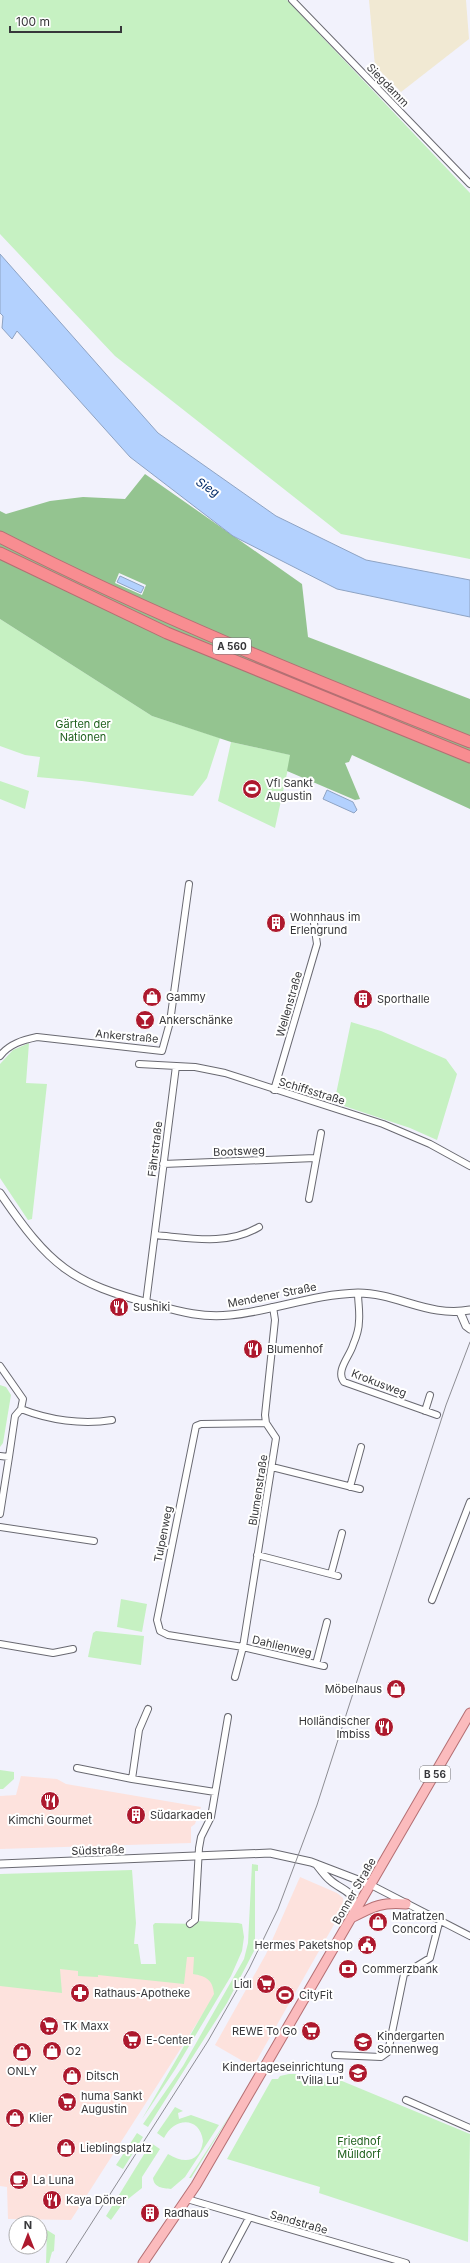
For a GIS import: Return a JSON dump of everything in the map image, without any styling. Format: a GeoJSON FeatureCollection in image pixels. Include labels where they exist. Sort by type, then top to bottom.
{"type":"FeatureCollection","features":[{"type":"Feature","properties":{"kind":"highway","name":"A 560"},"geometry":{"type":"LineString","coordinates":[[0,537],[52,564],[204,634],[470,742]]}},
{"type":"Feature","properties":{"kind":"highway","name":"A 560"},"geometry":{"type":"LineString","coordinates":[[0,553],[167,633],[470,757]]}},
{"type":"Feature","properties":{"kind":"main road","name":"Bonner Straße"},"geometry":{"type":"LineString","coordinates":[[143,2263],[187,2199],[352,1919],[470,1713]]}},
{"type":"Feature","properties":{"kind":"main road"},"geometry":{"type":"LineString","coordinates":[[352,1919],[376,1904],[390,1902],[406,1904]]}},
{"type":"Feature","properties":{"kind":"street","name":"Siegdamm"},"geometry":{"type":"LineString","coordinates":[[292,0],[470,184]]}},
{"type":"Feature","properties":{"kind":"street","name":"Ankerstraße"},"geometry":{"type":"LineString","coordinates":[[0,1056],[4,1050],[19,1042],[37,1037],[162,1051],[170,1022],[189,884]]}},
{"type":"Feature","properties":{"kind":"street","name":"Wellenstraße"},"geometry":{"type":"LineString","coordinates":[[274,1090],[317,944],[314,923]]}},
{"type":"Feature","properties":{"kind":"street","name":"Schiffsstraße"},"geometry":{"type":"LineString","coordinates":[[139,1064],[195,1067],[225,1073],[407,1133],[470,1166]]}},
{"type":"Feature","properties":{"kind":"street","name":"Fährstraße"},"geometry":{"type":"LineString","coordinates":[[146,1303],[176,1066]]}},
{"type":"Feature","properties":{"kind":"street"},"geometry":{"type":"LineString","coordinates":[[309,1199],[315,1158],[321,1133]]}},
{"type":"Feature","properties":{"kind":"street","name":"Bootsweg"},"geometry":{"type":"LineString","coordinates":[[163,1164],[315,1158]]}},
{"type":"Feature","properties":{"kind":"street","name":"Mendener Straße"},"geometry":{"type":"LineString","coordinates":[[0,1193],[36,1244],[53,1261],[72,1275],[104,1290],[146,1303],[203,1316],[229,1316],[273,1308],[319,1297],[373,1293],[424,1309],[460,1312],[470,1310]]}},
{"type":"Feature","properties":{"kind":"street"},"geometry":{"type":"LineString","coordinates":[[155,1235],[214,1241],[250,1232],[259,1226]]}},
{"type":"Feature","properties":{"kind":"street","name":"Krokusweg"},"geometry":{"type":"LineString","coordinates":[[358,1293],[359,1322],[353,1347],[348,1354],[341,1375],[342,1379],[344,1382],[437,1415]]}},
{"type":"Feature","properties":{"kind":"street","name":"Blumenstraße"},"geometry":{"type":"LineString","coordinates":[[235,1677],[243,1647],[276,1438],[266,1423],[266,1400],[275,1320],[273,1308]]}},
{"type":"Feature","properties":{"kind":"street"},"geometry":{"type":"LineString","coordinates":[[460,1312],[466,1326],[470,1329]]}},
{"type":"Feature","properties":{"kind":"street"},"geometry":{"type":"LineString","coordinates":[[0,1366],[23,1399],[21,1409],[15,1416],[0,1514]]}},
{"type":"Feature","properties":{"kind":"street"},"geometry":{"type":"LineString","coordinates":[[425,1411],[430,1395]]}},
{"type":"Feature","properties":{"kind":"street"},"geometry":{"type":"LineString","coordinates":[[21,1409],[35,1414],[91,1424],[112,1420]]}},
{"type":"Feature","properties":{"kind":"street","name":"Tulpenweg"},"geometry":{"type":"LineString","coordinates":[[243,1647],[168,1635],[160,1631],[156,1620],[196,1426],[201,1424],[266,1423]]}},
{"type":"Feature","properties":{"kind":"street"},"geometry":{"type":"LineString","coordinates":[[350,1487],[361,1447]]}},
{"type":"Feature","properties":{"kind":"street"},"geometry":{"type":"LineString","coordinates":[[0,1456],[9,1457]]}},
{"type":"Feature","properties":{"kind":"street"},"geometry":{"type":"LineString","coordinates":[[272,1467],[360,1489]]}},
{"type":"Feature","properties":{"kind":"street"},"geometry":{"type":"LineString","coordinates":[[432,1600],[470,1502]]}},
{"type":"Feature","properties":{"kind":"street"},"geometry":{"type":"LineString","coordinates":[[0,1527],[94,1541]]}},
{"type":"Feature","properties":{"kind":"street"},"geometry":{"type":"LineString","coordinates":[[331,1574],[342,1533]]}},
{"type":"Feature","properties":{"kind":"street"},"geometry":{"type":"LineString","coordinates":[[258,1555],[338,1576]]}},
{"type":"Feature","properties":{"kind":"street","name":"Dahlienweg"},"geometry":{"type":"LineString","coordinates":[[316,1664],[327,1622]]}},
{"type":"Feature","properties":{"kind":"street"},"geometry":{"type":"LineString","coordinates":[[0,1644],[53,1653],[72,1649]]}},
{"type":"Feature","properties":{"kind":"street","name":"Dahlienweg"},"geometry":{"type":"LineString","coordinates":[[243,1647],[324,1666]]}},
{"type":"Feature","properties":{"kind":"street"},"geometry":{"type":"LineString","coordinates":[[132,1779],[139,1730],[148,1709]]}},
{"type":"Feature","properties":{"kind":"street"},"geometry":{"type":"LineString","coordinates":[[190,1924],[195,1920],[198,1856],[201,1837],[211,1817],[228,1717]]}},
{"type":"Feature","properties":{"kind":"street"},"geometry":{"type":"LineString","coordinates":[[77,1768],[132,1779],[215,1792]]}},
{"type":"Feature","properties":{"kind":"street","name":"Südstraße"},"geometry":{"type":"LineString","coordinates":[[0,1864],[270,1853],[317,1865],[371,1885]]}},
{"type":"Feature","properties":{"kind":"street"},"geometry":{"type":"LineString","coordinates":[[317,1865],[330,1881],[348,1890],[350,1893],[354,1909],[352,1919]]}},
{"type":"Feature","properties":{"kind":"street"},"geometry":{"type":"LineString","coordinates":[[371,1885],[406,1904],[440,1919],[470,1936]]}},
{"type":"Feature","properties":{"kind":"street"},"geometry":{"type":"LineString","coordinates":[[335,2055],[381,2057],[388,2052],[404,1974],[430,1958],[440,1919]]}},
{"type":"Feature","properties":{"kind":"street"},"geometry":{"type":"LineString","coordinates":[[406,2100],[470,2128]]}},
{"type":"Feature","properties":{"kind":"street","name":"Sandstraße"},"geometry":{"type":"LineString","coordinates":[[187,2199],[406,2263]]}},
{"type":"Feature","properties":{"kind":"street"},"geometry":{"type":"LineString","coordinates":[[225,2263],[249,2218]]}},
{"type":"Feature","properties":{"kind":"shaded area"},"geometry":{"type":"Polygon","coordinates":[[[369,0],[466,0],[469,39],[401,92],[375,66],[369,0]]]}},
{"type":"Feature","properties":{"kind":"shaded area"},"geometry":{"type":"Polygon","coordinates":[[[21,1776],[57,1779],[66,1784],[201,1807],[195,1824],[191,1827],[191,1843],[0,1849],[0,1796],[16,1795],[21,1776]]]}},
{"type":"Feature","properties":{"kind":"shaded area"},"geometry":{"type":"Polygon","coordinates":[[[300,1877],[337,1893],[343,1898],[344,1907],[253,2067],[215,2045],[266,1954],[300,1877]]]}},
{"type":"Feature","properties":{"kind":"shaded area"},"geometry":{"type":"Polygon","coordinates":[[[0,1879],[132,1925],[137,1966],[157,1966],[155,1925],[238,1959],[71,2220],[48,2220],[48,2215],[8,2215],[8,2219],[7,2187],[0,2186],[0,1879]]]}},
{"type":"Feature","properties":{"kind":"green space"},"geometry":{"type":"Polygon","coordinates":[[[0,0],[287,0],[470,193],[470,559],[341,534],[115,356],[0,234],[0,0]]]}},
{"type":"Feature","properties":{"kind":"green space"},"geometry":{"type":"Polygon","coordinates":[[[145,474],[302,584],[308,637],[470,699],[470,809],[352,755],[349,762],[345,763],[360,799],[355,800],[287,771],[290,755],[231,742],[152,716],[0,619],[0,511],[6,514],[50,501],[83,497],[125,499],[145,474]],[[119,573],[115,583],[142,595],[146,585],[119,573]]]}},
{"type":"Feature","properties":{"kind":"green space","name":"Gärten der Nationen"},"geometry":{"type":"Polygon","coordinates":[[[0,619],[152,716],[220,738],[207,778],[193,796],[82,781],[37,777],[40,757],[25,755],[0,746],[0,619]]]}},
{"type":"Feature","properties":{"kind":"green space","name":"Vfl Sankt Augustin"},"geometry":{"type":"Polygon","coordinates":[[[231,742],[291,755],[275,828],[218,801],[231,742]]]}},
{"type":"Feature","properties":{"kind":"green space"},"geometry":{"type":"Polygon","coordinates":[[[0,781],[29,791],[25,809],[0,799],[0,781]]]}},
{"type":"Feature","properties":{"kind":"green space"},"geometry":{"type":"Polygon","coordinates":[[[351,1022],[381,1031],[446,1059],[457,1074],[437,1140],[410,1128],[341,1105],[337,1101],[336,1094],[351,1022]]]}},
{"type":"Feature","properties":{"kind":"green space"},"geometry":{"type":"Polygon","coordinates":[[[29,1043],[26,1083],[47,1084],[32,1219],[28,1220],[0,1178],[0,1064],[13,1050],[29,1043]]]}},
{"type":"Feature","properties":{"kind":"green space"},"geometry":{"type":"Polygon","coordinates":[[[0,1385],[6,1387],[11,1395],[3,1443],[0,1447],[0,1385]]]}},
{"type":"Feature","properties":{"kind":"green space"},"geometry":{"type":"Polygon","coordinates":[[[121,1599],[147,1604],[142,1632],[117,1627],[121,1599]]]}},
{"type":"Feature","properties":{"kind":"green space"},"geometry":{"type":"Polygon","coordinates":[[[96,1631],[144,1636],[141,1665],[88,1657],[93,1633],[96,1631]]]}},
{"type":"Feature","properties":{"kind":"green space"},"geometry":{"type":"Polygon","coordinates":[[[0,1770],[14,1772],[14,1779],[3,1789],[0,1789],[0,1770]]]}},
{"type":"Feature","properties":{"kind":"green space"},"geometry":{"type":"Polygon","coordinates":[[[252,1864],[258,1865],[258,1871],[255,1871],[255,1949],[227,2003],[148,2127],[143,2124],[183,2066],[244,1959],[248,1943],[252,1864]]]}},
{"type":"Feature","properties":{"kind":"green space"},"geometry":{"type":"Polygon","coordinates":[[[132,1870],[136,1923],[134,1944],[138,1944],[141,1964],[156,1964],[153,1925],[155,1923],[195,1924],[197,1921],[238,1923],[242,1924],[244,1937],[242,1951],[231,1976],[176,2068],[142,2119],[214,1994],[212,1985],[208,1980],[202,1976],[193,1974],[194,1957],[187,1957],[184,1984],[98,1975],[98,1977],[78,1976],[78,1971],[60,1969],[62,1993],[0,1986],[0,1874],[132,1870]]]}},
{"type":"Feature","properties":{"kind":"green space","name":"Friedhof Mülldorf"},"geometry":{"type":"Polygon","coordinates":[[[299,2074],[324,2082],[342,2081],[470,2134],[468,2242],[319,2193],[320,2187],[227,2159],[272,2079],[278,2079],[280,2076],[299,2074]]]}},
{"type":"Feature","properties":{"kind":"green space"},"geometry":{"type":"Polygon","coordinates":[[[239,2101],[191,2178],[189,2178],[239,2101]]]}},
{"type":"Feature","properties":{"kind":"green space"},"geometry":{"type":"Polygon","coordinates":[[[175,2107],[183,2111],[178,2113],[179,2119],[191,2115],[219,2125],[185,2177],[171,2189],[157,2186],[153,2178],[168,2154],[180,2159],[190,2160],[199,2154],[203,2141],[201,2133],[197,2127],[186,2122],[174,2126],[168,2131],[164,2138],[157,2133],[175,2107]]]}},
{"type":"Feature","properties":{"kind":"green space"},"geometry":{"type":"Polygon","coordinates":[[[137,2133],[143,2137],[123,2169],[116,2165],[137,2133]]]}},
{"type":"Feature","properties":{"kind":"green space"},"geometry":{"type":"Polygon","coordinates":[[[151,2143],[160,2149],[142,2177],[142,2188],[123,2203],[111,2220],[106,2216],[151,2143]]]}},
{"type":"Feature","properties":{"kind":"green space"},"geometry":{"type":"Polygon","coordinates":[[[48,2231],[55,2235],[54,2251],[52,2252],[49,2263],[46,2263],[46,2255],[48,2255],[48,2231]]]}},
{"type":"Feature","properties":{"kind":"water","name":"Sieg"},"geometry":{"type":"Polygon","coordinates":[[[0,254],[158,433],[276,516],[366,560],[470,580],[470,617],[337,589],[233,536],[130,457],[17,331],[12,339],[2,328],[3,316],[0,313],[0,254]]]}},
{"type":"Feature","properties":{"kind":"water"},"geometry":{"type":"Polygon","coordinates":[[[120,576],[144,587],[141,593],[117,582],[120,576]]]}},
{"type":"Feature","properties":{"kind":"water"},"geometry":{"type":"Polygon","coordinates":[[[327,790],[353,802],[357,810],[354,813],[323,799],[327,790]]]}},
{"type":"Feature","properties":{"kind":"tram line"},"geometry":{"type":"LineString","coordinates":[[66,2263],[208,2041],[249,1969],[278,1909],[317,1805],[446,1405],[470,1342]]}},
{"type":"Feature","properties":{"kind":"place","name":"Vfl Sankt Augustin"},"geometry":{"type":"Point","coordinates":[252,789]}},
{"type":"Feature","properties":{"kind":"place","name":"Wohnhaus im Erlengrund"},"geometry":{"type":"Point","coordinates":[276,923]}},
{"type":"Feature","properties":{"kind":"place","name":"Gammy"},"geometry":{"type":"Point","coordinates":[152,997]}},
{"type":"Feature","properties":{"kind":"place","name":"Sporthalle"},"geometry":{"type":"Point","coordinates":[363,999]}},
{"type":"Feature","properties":{"kind":"place","name":"Ankerschänke"},"geometry":{"type":"Point","coordinates":[145,1020]}},
{"type":"Feature","properties":{"kind":"place","name":"Sushiki"},"geometry":{"type":"Point","coordinates":[119,1307]}},
{"type":"Feature","properties":{"kind":"place","name":"Blumenhof"},"geometry":{"type":"Point","coordinates":[253,1349]}},
{"type":"Feature","properties":{"kind":"place","name":"Möbelhaus"},"geometry":{"type":"Point","coordinates":[396,1689]}},
{"type":"Feature","properties":{"kind":"place","name":"Holländischer Imbiss"},"geometry":{"type":"Point","coordinates":[384,1727]}},
{"type":"Feature","properties":{"kind":"place","name":"Kimchi Gourmet"},"geometry":{"type":"Point","coordinates":[50,1801]}},
{"type":"Feature","properties":{"kind":"place","name":"Südarkaden"},"geometry":{"type":"Point","coordinates":[136,1815]}},
{"type":"Feature","properties":{"kind":"place","name":"Matratzen Concord"},"geometry":{"type":"Point","coordinates":[378,1922]}},
{"type":"Feature","properties":{"kind":"place","name":"Hermes Paketshop"},"geometry":{"type":"Point","coordinates":[367,1945]}},
{"type":"Feature","properties":{"kind":"place","name":"Commerzbank"},"geometry":{"type":"Point","coordinates":[348,1969]}},
{"type":"Feature","properties":{"kind":"place","name":"Lidl"},"geometry":{"type":"Point","coordinates":[266,1984]}},
{"type":"Feature","properties":{"kind":"place","name":"Rathaus-Apotheke"},"geometry":{"type":"Point","coordinates":[80,1993]}},
{"type":"Feature","properties":{"kind":"place","name":"CityFit"},"geometry":{"type":"Point","coordinates":[285,1995]}},
{"type":"Feature","properties":{"kind":"place","name":"TK Maxx"},"geometry":{"type":"Point","coordinates":[49,2026]}},
{"type":"Feature","properties":{"kind":"place","name":"REWE To Go"},"geometry":{"type":"Point","coordinates":[311,2031]}},
{"type":"Feature","properties":{"kind":"place","name":"E-Center"},"geometry":{"type":"Point","coordinates":[132,2040]}},
{"type":"Feature","properties":{"kind":"place","name":"Kindergarten Sonnenweg"},"geometry":{"type":"Point","coordinates":[363,2042]}},
{"type":"Feature","properties":{"kind":"place","name":"O2"},"geometry":{"type":"Point","coordinates":[52,2051]}},
{"type":"Feature","properties":{"kind":"place","name":"ONLY"},"geometry":{"type":"Point","coordinates":[22,2052]}},
{"type":"Feature","properties":{"kind":"place","name":"Kindertageseinrichtung \"Villa Lu\""},"geometry":{"type":"Point","coordinates":[358,2073]}},
{"type":"Feature","properties":{"kind":"place","name":"Ditsch"},"geometry":{"type":"Point","coordinates":[72,2076]}},
{"type":"Feature","properties":{"kind":"place","name":"huma Sankt Augustin"},"geometry":{"type":"Point","coordinates":[67,2102]}},
{"type":"Feature","properties":{"kind":"place","name":"Klier"},"geometry":{"type":"Point","coordinates":[15,2118]}},
{"type":"Feature","properties":{"kind":"place","name":"Lieblingsplatz"},"geometry":{"type":"Point","coordinates":[66,2148]}},
{"type":"Feature","properties":{"kind":"place","name":"La Luna"},"geometry":{"type":"Point","coordinates":[19,2180]}},
{"type":"Feature","properties":{"kind":"place","name":"Kaya Döner"},"geometry":{"type":"Point","coordinates":[52,2200]}},
{"type":"Feature","properties":{"kind":"place","name":"Radhaus"},"geometry":{"type":"Point","coordinates":[150,2213]}}]}
